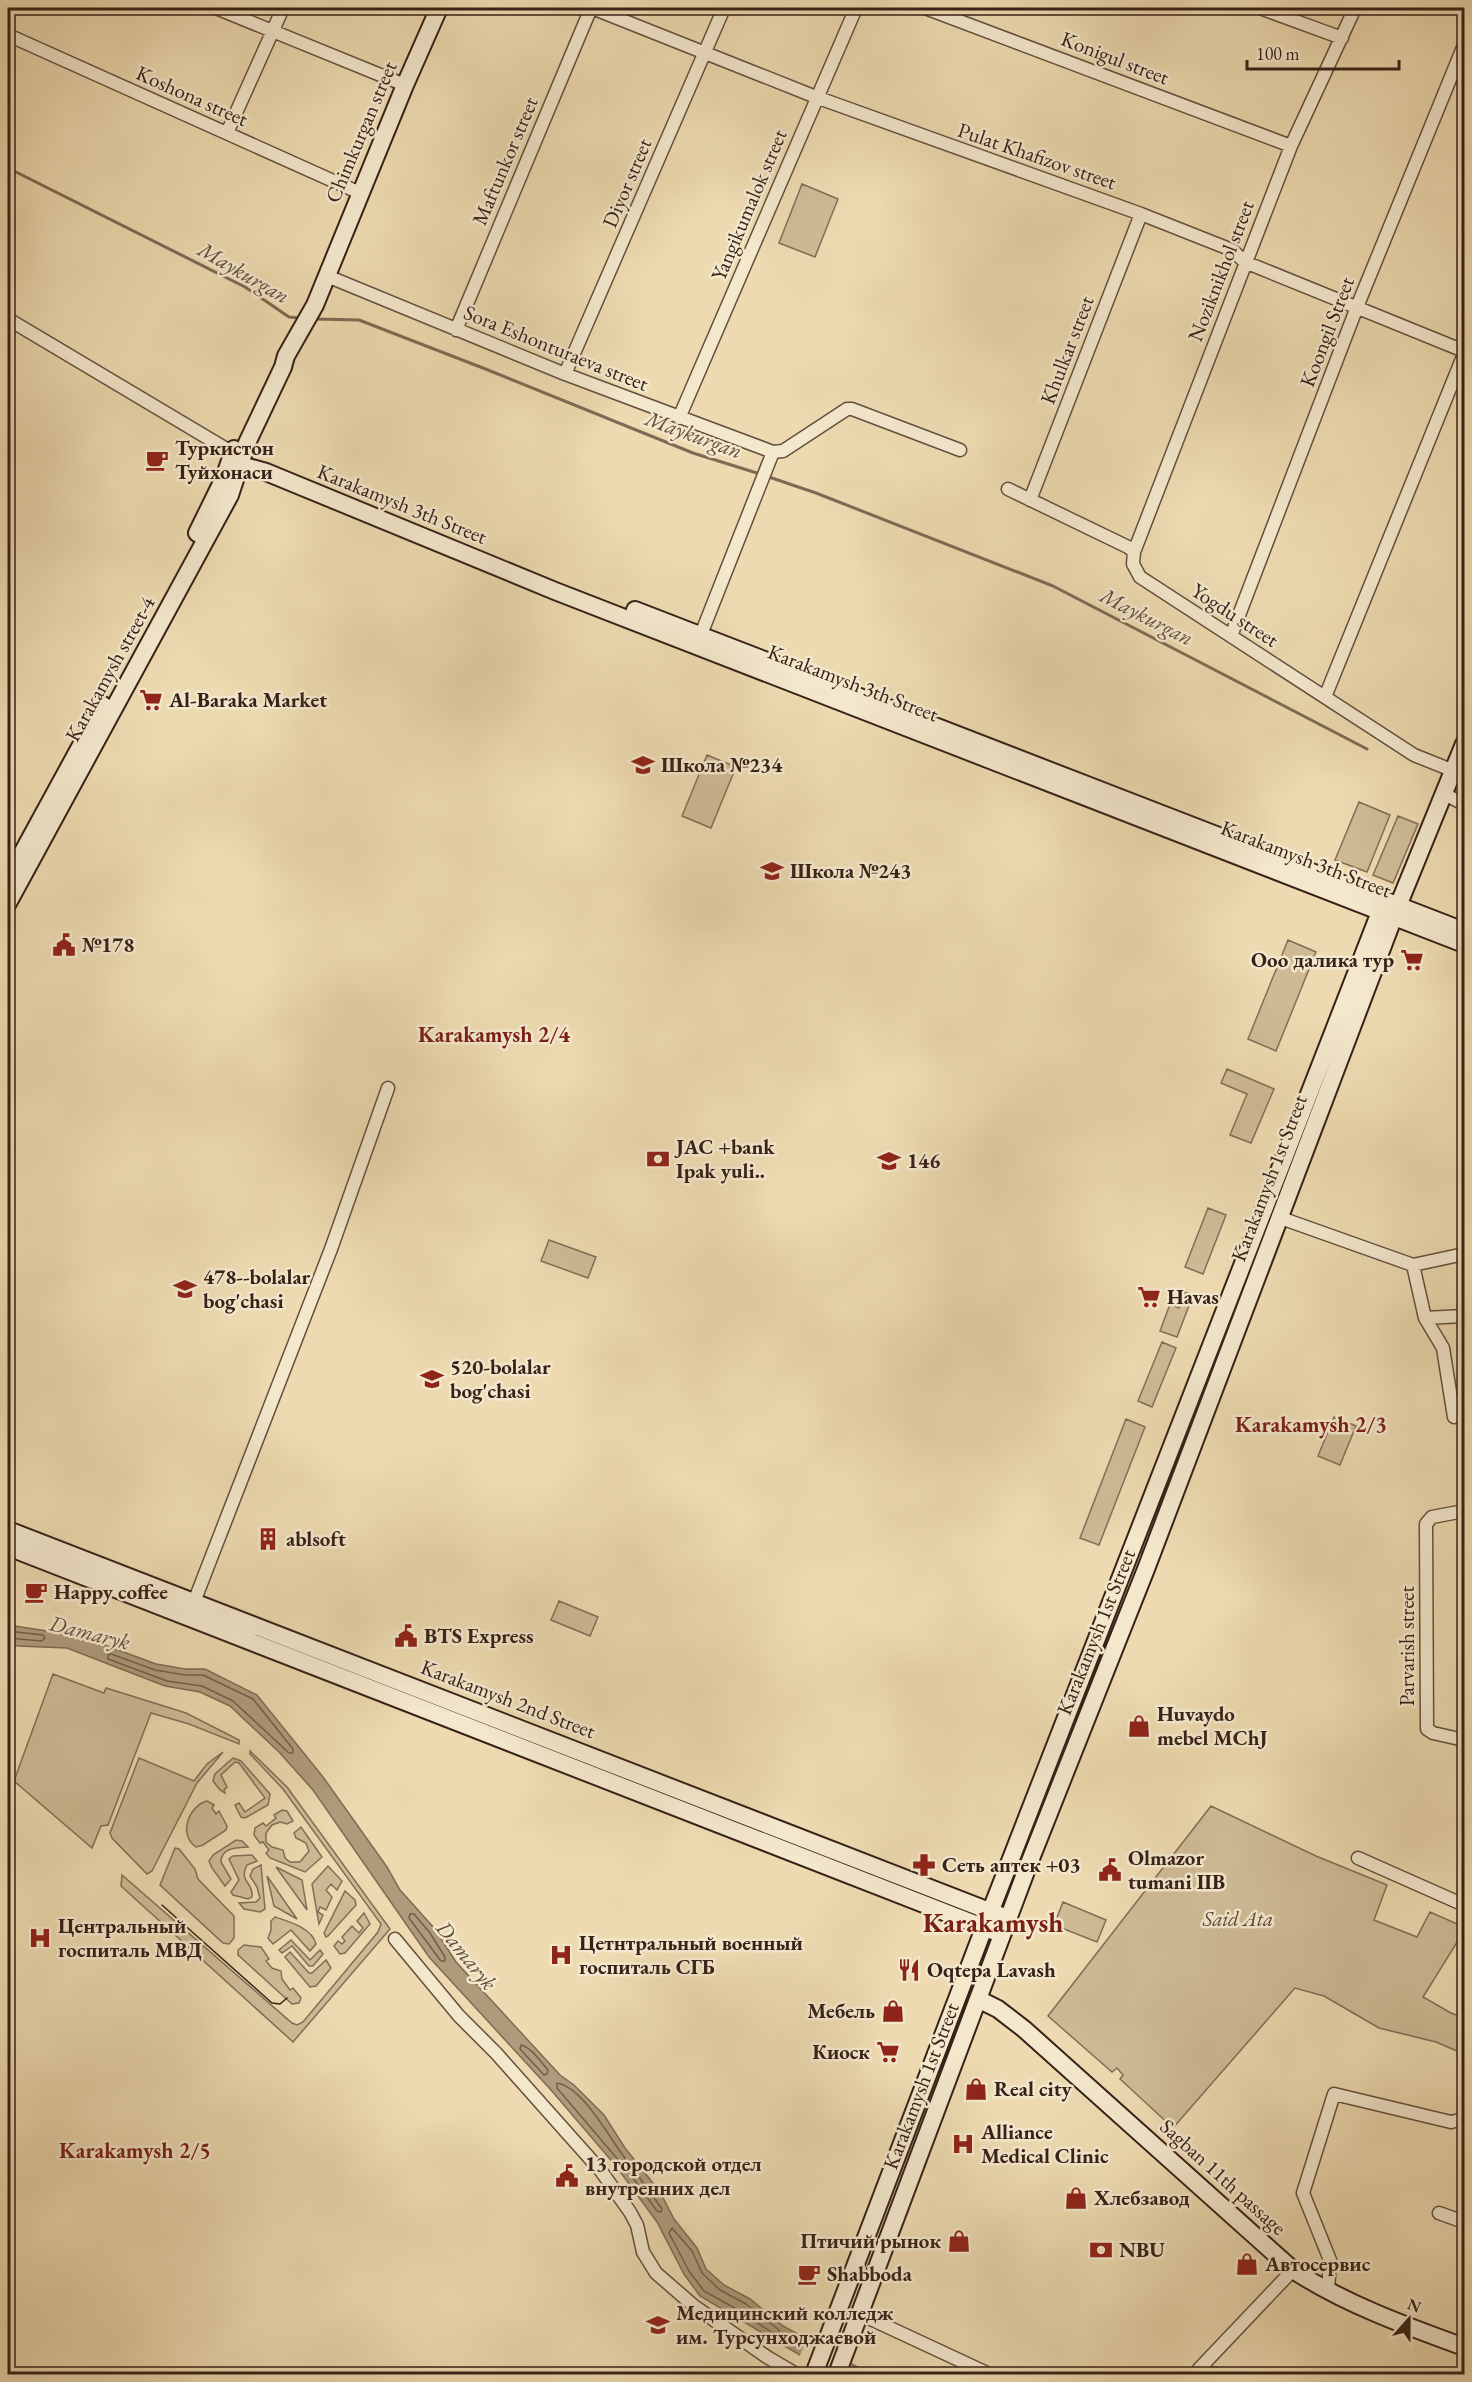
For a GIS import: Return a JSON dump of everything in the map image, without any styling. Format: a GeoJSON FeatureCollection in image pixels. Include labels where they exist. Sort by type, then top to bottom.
{"type":"FeatureCollection","features":[{"type":"Feature","properties":{"kind":"main road","name":"Chimkurgan street"},"geometry":{"type":"LineString","coordinates":[[239,457],[242,429],[274,364],[286,356],[307,320],[439,8]]}},
{"type":"Feature","properties":{"kind":"main road","name":"Karakamysh 3th Street"},"geometry":{"type":"LineString","coordinates":[[239,457],[276,477],[1391,912],[1464,944]]}},
{"type":"Feature","properties":{"kind":"main road","name":"Karakamysh street-4"},"geometry":{"type":"LineString","coordinates":[[8,879],[148,627],[224,478],[239,457]]}},
{"type":"Feature","properties":{"kind":"main road","name":"Karakamysh street-4"},"geometry":{"type":"LineString","coordinates":[[8,903],[230,495],[239,457]]}},
{"type":"Feature","properties":{"kind":"main road"},"geometry":{"type":"LineString","coordinates":[[1391,912],[1464,744]]}},
{"type":"Feature","properties":{"kind":"main road","name":"Karakamysh 3th Street"},"geometry":{"type":"LineString","coordinates":[[1391,912],[1464,931]]}},
{"type":"Feature","properties":{"kind":"main road","name":"Karakamysh 1st Street"},"geometry":{"type":"LineString","coordinates":[[837,2374],[1008,1918],[1146,1569],[1391,912]]}},
{"type":"Feature","properties":{"kind":"main road","name":"Karakamysh 1st Street"},"geometry":{"type":"LineString","coordinates":[[814,2374],[1127,1562],[1391,912]]}},
{"type":"Feature","properties":{"kind":"main road","name":"Karakamysh 2nd Street"},"geometry":{"type":"LineString","coordinates":[[8,1530],[194,1602],[239,1628],[688,1812],[1002,1935]]}},
{"type":"Feature","properties":{"kind":"main road","name":"Karakamysh 2nd Street"},"geometry":{"type":"LineString","coordinates":[[8,1547],[239,1628],[694,1796],[1008,1918]]}},
{"type":"Feature","properties":{"kind":"main road"},"geometry":{"type":"LineString","coordinates":[[1127,1562],[1146,1569]]}},
{"type":"Feature","properties":{"kind":"main road"},"geometry":{"type":"LineString","coordinates":[[688,1812],[694,1796]]}},
{"type":"Feature","properties":{"kind":"main road","name":"Sagban 11th passage"},"geometry":{"type":"LineString","coordinates":[[978,1999],[998,2008],[1024,2029],[1293,2270],[1328,2291],[1412,2328],[1464,2347]]}},
{"type":"Feature","properties":{"kind":"street"},"geometry":{"type":"LineString","coordinates":[[216,8],[405,85]]}},
{"type":"Feature","properties":{"kind":"street"},"geometry":{"type":"LineString","coordinates":[[227,133],[283,8]]}},
{"type":"Feature","properties":{"kind":"street","name":"Pulat Khafizov street"},"geometry":{"type":"LineString","coordinates":[[591,8],[816,96],[1142,214],[1232,250],[1245,262],[1464,353]]}},
{"type":"Feature","properties":{"kind":"street","name":"Maftunkor street"},"geometry":{"type":"LineString","coordinates":[[456,330],[591,8]]}},
{"type":"Feature","properties":{"kind":"street","name":"Diyor street"},"geometry":{"type":"LineString","coordinates":[[566,374],[724,8]]}},
{"type":"Feature","properties":{"kind":"street","name":"Yangikumalok street"},"geometry":{"type":"LineString","coordinates":[[679,418],[816,96],[856,8]]}},
{"type":"Feature","properties":{"kind":"street","name":"Konigul street"},"geometry":{"type":"LineString","coordinates":[[924,8],[1291,146]]}},
{"type":"Feature","properties":{"kind":"street"},"geometry":{"type":"LineString","coordinates":[[1260,8],[1341,38]]}},
{"type":"Feature","properties":{"kind":"street","name":"Noziknikhol street"},"geometry":{"type":"LineString","coordinates":[[1134,552],[1291,146],[1355,8]]}},
{"type":"Feature","properties":{"kind":"street","name":"Koshona street"},"geometry":{"type":"LineString","coordinates":[[8,35],[360,193]]}},
{"type":"Feature","properties":{"kind":"street","name":"Koongil Street"},"geometry":{"type":"LineString","coordinates":[[1231,636],[1357,307],[1464,45]]}},
{"type":"Feature","properties":{"kind":"street","name":"Khulkar street"},"geometry":{"type":"LineString","coordinates":[[1030,500],[1142,214]]}},
{"type":"Feature","properties":{"kind":"street","name":"Sora Eshonturaeva street"},"geometry":{"type":"LineString","coordinates":[[327,276],[566,374],[772,452]]}},
{"type":"Feature","properties":{"kind":"street","name":"Karakamysh 3th Street"},"geometry":{"type":"LineString","coordinates":[[8,319],[239,457]]}},
{"type":"Feature","properties":{"kind":"street"},"geometry":{"type":"LineString","coordinates":[[1326,697],[1464,353]]}},
{"type":"Feature","properties":{"kind":"street"},"geometry":{"type":"LineString","coordinates":[[699,641],[772,452],[783,451],[847,409],[960,450]]}},
{"type":"Feature","properties":{"kind":"street"},"geometry":{"type":"LineString","coordinates":[[1008,489],[1134,552]]}},
{"type":"Feature","properties":{"kind":"street","name":"Yogdu street"},"geometry":{"type":"LineString","coordinates":[[1134,552],[1133,564],[1140,576],[1414,755],[1454,771]]}},
{"type":"Feature","properties":{"kind":"street"},"geometry":{"type":"LineString","coordinates":[[1444,794],[1464,804]]}},
{"type":"Feature","properties":{"kind":"street"},"geometry":{"type":"LineString","coordinates":[[194,1602],[331,1249],[388,1088]]}},
{"type":"Feature","properties":{"kind":"street"},"geometry":{"type":"LineString","coordinates":[[1278,1217],[1413,1265],[1464,1254]]}},
{"type":"Feature","properties":{"kind":"street"},"geometry":{"type":"LineString","coordinates":[[1413,1265],[1425,1318],[1443,1348],[1454,1417]]}},
{"type":"Feature","properties":{"kind":"street"},"geometry":{"type":"LineString","coordinates":[[1425,1318],[1464,1316]]}},
{"type":"Feature","properties":{"kind":"street","name":"Parvarish street"},"geometry":{"type":"LineString","coordinates":[[1464,1511],[1432,1516],[1426,1524],[1427,1729],[1433,1733],[1464,1740]]}},
{"type":"Feature","properties":{"kind":"street"},"geometry":{"type":"LineString","coordinates":[[1358,1858],[1464,1905]]}},
{"type":"Feature","properties":{"kind":"street"},"geometry":{"type":"LineString","coordinates":[[395,1940],[459,2016],[496,2053],[601,2171],[630,2212],[637,2225],[643,2252],[656,2273],[694,2306],[767,2357],[796,2374]]}},
{"type":"Feature","properties":{"kind":"street"},"geometry":{"type":"LineString","coordinates":[[1328,2291],[1330,2260],[1303,2193],[1334,2094],[1451,2122],[1464,2119]]}},
{"type":"Feature","properties":{"kind":"street"},"geometry":{"type":"LineString","coordinates":[[1439,2213],[1464,2222]]}},
{"type":"Feature","properties":{"kind":"street"},"geometry":{"type":"LineString","coordinates":[[1198,2372],[1293,2270]]}},
{"type":"Feature","properties":{"kind":"street"},"geometry":{"type":"LineString","coordinates":[[860,2314],[989,2374]]}},
{"type":"Feature","properties":{"kind":"street"},"geometry":{"type":"LineString","coordinates":[[1198,2372],[1215,2374]]}},
{"type":"Feature","properties":{"kind":"green space"},"geometry":{"type":"Polygon","coordinates":[[[802,184],[838,199],[815,257],[779,243],[802,184]]]}},
{"type":"Feature","properties":{"kind":"green space"},"geometry":{"type":"Polygon","coordinates":[[[707,755],[736,767],[711,828],[682,816],[707,755]]]}},
{"type":"Feature","properties":{"kind":"green space"},"geometry":{"type":"Polygon","coordinates":[[[1359,802],[1390,815],[1367,872],[1335,860],[1359,802]]]}},
{"type":"Feature","properties":{"kind":"green space"},"geometry":{"type":"Polygon","coordinates":[[[1398,816],[1418,824],[1393,883],[1373,875],[1398,816]]]}},
{"type":"Feature","properties":{"kind":"green space"},"geometry":{"type":"Polygon","coordinates":[[[1378,931],[1383,933],[1143,1553],[1139,1551],[1378,931]]]}},
{"type":"Feature","properties":{"kind":"green space"},"geometry":{"type":"Polygon","coordinates":[[[1288,940],[1316,952],[1276,1051],[1248,1039],[1288,940]]]}},
{"type":"Feature","properties":{"kind":"green space"},"geometry":{"type":"Polygon","coordinates":[[[1227,1069],[1274,1089],[1251,1143],[1230,1135],[1247,1094],[1221,1083],[1227,1069]]]}},
{"type":"Feature","properties":{"kind":"green space"},"geometry":{"type":"Polygon","coordinates":[[[1208,1208],[1226,1215],[1203,1274],[1185,1267],[1208,1208]]]}},
{"type":"Feature","properties":{"kind":"green space"},"geometry":{"type":"Polygon","coordinates":[[[549,1240],[596,1257],[588,1278],[541,1261],[549,1240]]]}},
{"type":"Feature","properties":{"kind":"green space"},"geometry":{"type":"Polygon","coordinates":[[[1185,1292],[1193,1295],[1177,1337],[1160,1331],[1170,1304],[1179,1308],[1185,1292]]]}},
{"type":"Feature","properties":{"kind":"green space"},"geometry":{"type":"Polygon","coordinates":[[[1162,1342],[1176,1348],[1152,1407],[1138,1401],[1162,1342]]]}},
{"type":"Feature","properties":{"kind":"green space"},"geometry":{"type":"Polygon","coordinates":[[[1334,1417],[1356,1426],[1340,1465],[1318,1456],[1334,1417]]]}},
{"type":"Feature","properties":{"kind":"green space"},"geometry":{"type":"Polygon","coordinates":[[[1126,1419],[1145,1427],[1099,1545],[1080,1538],[1126,1419]]]}},
{"type":"Feature","properties":{"kind":"green space"},"geometry":{"type":"Polygon","coordinates":[[[559,1601],[598,1617],[590,1636],[551,1620],[559,1601]]]}},
{"type":"Feature","properties":{"kind":"green space"},"geometry":{"type":"Polygon","coordinates":[[[1110,1632],[1112,1632],[1017,1876],[1011,1880],[1110,1632]]]}},
{"type":"Feature","properties":{"kind":"green space"},"geometry":{"type":"Polygon","coordinates":[[[53,1674],[104,1693],[106,1688],[186,1713],[239,1740],[239,1744],[189,1724],[151,1713],[108,1825],[101,1826],[92,1848],[14,1781],[53,1674]]]}},
{"type":"Feature","properties":{"kind":"green space"},"geometry":{"type":"Polygon","coordinates":[[[250,1751],[287,1787],[390,1929],[293,2042],[121,1886],[122,1875],[292,2023],[297,2025],[303,2022],[378,1932],[381,1924],[283,1789],[250,1754],[250,1751]]]}},
{"type":"Feature","properties":{"kind":"green space"},"geometry":{"type":"Polygon","coordinates":[[[223,1752],[197,1783],[152,1871],[147,1874],[112,1838],[110,1833],[139,1758],[194,1781],[207,1764],[223,1752]]]}},
{"type":"Feature","properties":{"kind":"green space"},"geometry":{"type":"Polygon","coordinates":[[[233,1758],[241,1761],[270,1794],[268,1805],[245,1818],[241,1817],[235,1805],[239,1803],[245,1812],[265,1798],[239,1763],[235,1762],[221,1775],[227,1787],[224,1790],[225,1793],[213,1781],[215,1774],[233,1758]]]}},
{"type":"Feature","properties":{"kind":"green space"},"geometry":{"type":"Polygon","coordinates":[[[207,1801],[214,1805],[212,1808],[216,1814],[219,1811],[227,1826],[226,1830],[196,1847],[187,1835],[188,1821],[195,1808],[207,1801]]]}},
{"type":"Feature","properties":{"kind":"green space","name":"Said Ata"},"geometry":{"type":"Polygon","coordinates":[[[1211,1806],[1316,1856],[1387,1885],[1374,1920],[1417,1937],[1430,1912],[1464,1927],[1464,1931],[1423,1997],[1464,2018],[1464,2054],[1436,2042],[1379,2028],[1324,1996],[1295,1988],[1173,2128],[1120,2079],[1123,2075],[1117,2068],[1112,2072],[1048,2016],[1211,1806]]]}},
{"type":"Feature","properties":{"kind":"green space"},"geometry":{"type":"Polygon","coordinates":[[[282,1810],[287,1811],[293,1821],[287,1824],[280,1822],[272,1825],[266,1833],[266,1842],[272,1847],[283,1850],[285,1858],[290,1862],[300,1862],[309,1851],[306,1843],[296,1838],[294,1833],[301,1827],[322,1857],[305,1872],[270,1858],[266,1853],[269,1850],[254,1835],[255,1828],[263,1823],[266,1826],[276,1818],[274,1815],[282,1810]]]}},
{"type":"Feature","properties":{"kind":"green space"},"geometry":{"type":"Polygon","coordinates":[[[236,1840],[242,1841],[248,1847],[230,1849],[224,1853],[221,1862],[231,1879],[225,1886],[209,1861],[213,1855],[236,1840]]]}},
{"type":"Feature","properties":{"kind":"green space"},"geometry":{"type":"Polygon","coordinates":[[[175,1848],[179,1849],[195,1869],[198,1879],[234,1916],[234,1938],[229,1944],[223,1943],[160,1885],[175,1848]]]}},
{"type":"Feature","properties":{"kind":"green space"},"geometry":{"type":"Polygon","coordinates":[[[252,1855],[257,1861],[247,1865],[244,1875],[251,1888],[252,1897],[248,1899],[233,1895],[231,1892],[239,1880],[229,1859],[233,1856],[252,1855]]]}},
{"type":"Feature","properties":{"kind":"green space"},"geometry":{"type":"Polygon","coordinates":[[[261,1865],[265,1909],[260,1912],[244,1909],[239,1903],[256,1902],[260,1898],[257,1887],[250,1876],[253,1869],[261,1865]]]}},
{"type":"Feature","properties":{"kind":"green space"},"geometry":{"type":"Polygon","coordinates":[[[328,1866],[342,1881],[337,1890],[331,1884],[326,1890],[332,1897],[326,1910],[320,1907],[318,1912],[323,1915],[319,1924],[312,1884],[328,1866]]]}},
{"type":"Feature","properties":{"kind":"green space"},"geometry":{"type":"Polygon","coordinates":[[[276,1867],[302,1880],[307,1910],[276,1867]]]}},
{"type":"Feature","properties":{"kind":"green space"},"geometry":{"type":"Polygon","coordinates":[[[267,1876],[297,1919],[274,1906],[267,1876]]]}},
{"type":"Feature","properties":{"kind":"green space"},"geometry":{"type":"Polygon","coordinates":[[[345,1891],[355,1900],[356,1905],[326,1937],[324,1933],[345,1891]]]}},
{"type":"Feature","properties":{"kind":"green space"},"geometry":{"type":"Polygon","coordinates":[[[1063,1902],[1106,1920],[1097,1942],[1054,1925],[1063,1902]]]}},
{"type":"Feature","properties":{"kind":"green space"},"geometry":{"type":"Polygon","coordinates":[[[364,1913],[370,1924],[345,1953],[340,1954],[334,1946],[338,1941],[342,1944],[345,1941],[342,1937],[352,1926],[359,1933],[363,1928],[357,1921],[364,1913]]]}},
{"type":"Feature","properties":{"kind":"green space"},"geometry":{"type":"Polygon","coordinates":[[[275,1917],[305,1930],[314,1938],[316,1944],[310,1951],[291,1930],[273,1944],[268,1938],[271,1921],[275,1917]]]}},
{"type":"Feature","properties":{"kind":"green space"},"geometry":{"type":"Polygon","coordinates":[[[291,1940],[310,1960],[320,1950],[323,1954],[313,1966],[309,1966],[292,1946],[282,1953],[279,1950],[291,1940]]]}},
{"type":"Feature","properties":{"kind":"green space"},"geometry":{"type":"Polygon","coordinates":[[[244,1945],[261,1947],[269,1959],[266,1961],[272,1968],[281,1971],[282,1979],[290,1990],[293,1988],[301,1998],[299,2003],[292,2004],[238,1955],[238,1950],[244,1945]]]}},
{"type":"Feature","properties":{"kind":"green space"},"geometry":{"type":"Polygon","coordinates":[[[290,1952],[309,1973],[312,1973],[326,1960],[331,1968],[316,1986],[310,1987],[285,1957],[290,1952]]]}},
{"type":"Feature","properties":{"kind":"water"},"geometry":{"type":"Polygon","coordinates":[[[8,1625],[80,1636],[156,1664],[185,1669],[205,1669],[257,1695],[323,1777],[387,1867],[400,1890],[435,1929],[456,1962],[560,2075],[574,2085],[604,2115],[625,2148],[660,2192],[674,2219],[697,2248],[706,2269],[724,2285],[750,2299],[783,2326],[870,2374],[844,2374],[800,2355],[700,2296],[684,2274],[657,2222],[616,2166],[551,2090],[429,1957],[313,1790],[279,1752],[230,1706],[200,1692],[165,1686],[67,1648],[8,1644],[8,1625]]]}},
{"type":"Feature","properties":{"kind":"pier"},"geometry":{"type":"Polygon","coordinates":[[[807,2337],[853,2360],[848,2374],[836,2374],[799,2358],[807,2337]]]}},
{"type":"Feature","properties":{"kind":"waterway","name":"Maykurgan"},"geometry":{"type":"LineString","coordinates":[[8,168],[245,287],[289,317],[300,318]]}},
{"type":"Feature","properties":{"kind":"waterway","name":"Maykurgan"},"geometry":{"type":"LineString","coordinates":[[315,319],[359,320],[693,453],[760,474]]}},
{"type":"Feature","properties":{"kind":"waterway","name":"Maykurgan"},"geometry":{"type":"LineString","coordinates":[[766,476],[816,493],[1053,586],[1367,749]]}},
{"type":"Feature","properties":{"kind":"tram line"},"geometry":{"type":"LineString","coordinates":[[162,1905],[272,2003],[280,2004],[287,1998]]}},
{"type":"Feature","properties":{"kind":"place","name":"Туркистон Туйхонаси"},"geometry":{"type":"Point","coordinates":[157,460]}},
{"type":"Feature","properties":{"kind":"place","name":"Al-Baraka Market"},"geometry":{"type":"Point","coordinates":[151,700]}},
{"type":"Feature","properties":{"kind":"place","name":"Школа №234"},"geometry":{"type":"Point","coordinates":[643,765]}},
{"type":"Feature","properties":{"kind":"place","name":"Школа №243"},"geometry":{"type":"Point","coordinates":[772,871]}},
{"type":"Feature","properties":{"kind":"place","name":"№178"},"geometry":{"type":"Point","coordinates":[64,945]}},
{"type":"Feature","properties":{"kind":"place","name":"Ооо далика тур"},"geometry":{"type":"Point","coordinates":[1412,960]}},
{"type":"Feature","properties":{"kind":"place","name":"JAC +bank Ipak yuli.."},"geometry":{"type":"Point","coordinates":[658,1159]}},
{"type":"Feature","properties":{"kind":"place","name":"146"},"geometry":{"type":"Point","coordinates":[889,1161]}},
{"type":"Feature","properties":{"kind":"place","name":"478--bolalar bog'chasi"},"geometry":{"type":"Point","coordinates":[185,1289]}},
{"type":"Feature","properties":{"kind":"place","name":"Havas"},"geometry":{"type":"Point","coordinates":[1149,1297]}},
{"type":"Feature","properties":{"kind":"place","name":"520-bolalar bog'chasi"},"geometry":{"type":"Point","coordinates":[432,1379]}},
{"type":"Feature","properties":{"kind":"place","name":"ablsoft"},"geometry":{"type":"Point","coordinates":[268,1539]}},
{"type":"Feature","properties":{"kind":"place","name":"Happy coffee"},"geometry":{"type":"Point","coordinates":[36,1592]}},
{"type":"Feature","properties":{"kind":"place","name":"BTS Express"},"geometry":{"type":"Point","coordinates":[406,1636]}},
{"type":"Feature","properties":{"kind":"place","name":"Huvaydo mebel MChJ"},"geometry":{"type":"Point","coordinates":[1139,1726]}},
{"type":"Feature","properties":{"kind":"place","name":"Сеть аптек +03"},"geometry":{"type":"Point","coordinates":[924,1865]}},
{"type":"Feature","properties":{"kind":"place","name":"Olmazor tumani IIB"},"geometry":{"type":"Point","coordinates":[1110,1870]}},
{"type":"Feature","properties":{"kind":"place","name":"Центральный госпиталь МВД"},"geometry":{"type":"Point","coordinates":[40,1938]}},
{"type":"Feature","properties":{"kind":"place","name":"Цетнтральный военный госпиталь СГБ"},"geometry":{"type":"Point","coordinates":[561,1955]}},
{"type":"Feature","properties":{"kind":"place","name":"Oqtepa Lavash"},"geometry":{"type":"Point","coordinates":[909,1970]}},
{"type":"Feature","properties":{"kind":"place","name":"Мебель"},"geometry":{"type":"Point","coordinates":[893,2011]}},
{"type":"Feature","properties":{"kind":"place","name":"Киоск"},"geometry":{"type":"Point","coordinates":[888,2052]}},
{"type":"Feature","properties":{"kind":"place","name":"Real city"},"geometry":{"type":"Point","coordinates":[976,2089]}},
{"type":"Feature","properties":{"kind":"place","name":"Alliance Medical Clinic"},"geometry":{"type":"Point","coordinates":[963,2144]}},
{"type":"Feature","properties":{"kind":"place","name":"13 городской отдел внутренних дел"},"geometry":{"type":"Point","coordinates":[567,2176]}},
{"type":"Feature","properties":{"kind":"place","name":"Хлебзавод"},"geometry":{"type":"Point","coordinates":[1076,2198]}},
{"type":"Feature","properties":{"kind":"place","name":"Птичий рынок"},"geometry":{"type":"Point","coordinates":[959,2241]}},
{"type":"Feature","properties":{"kind":"place","name":"NBU"},"geometry":{"type":"Point","coordinates":[1101,2250]}},
{"type":"Feature","properties":{"kind":"place","name":"Автосервис"},"geometry":{"type":"Point","coordinates":[1247,2264]}},
{"type":"Feature","properties":{"kind":"place","name":"Shabboda"},"geometry":{"type":"Point","coordinates":[809,2274]}},
{"type":"Feature","properties":{"kind":"place","name":"Медицинский колледж им. Турсунходжаевой"},"geometry":{"type":"Point","coordinates":[658,2325]}},
{"type":"Feature","properties":{"kind":"district","name":"Karakamysh 2/4"},"geometry":{"type":"Point","coordinates":[494,1034]}},
{"type":"Feature","properties":{"kind":"district","name":"Karakamysh 2/3"},"geometry":{"type":"Point","coordinates":[1311,1424]}},
{"type":"Feature","properties":{"kind":"district","name":"Karakamysh"},"geometry":{"type":"Point","coordinates":[993,1923]}},
{"type":"Feature","properties":{"kind":"district","name":"Karakamysh 2/5"},"geometry":{"type":"Point","coordinates":[135,2150]}},
{"type":"Feature","properties":{"kind":"water label","name":"Damaryk"},"geometry":{"type":"Point","coordinates":[90,1632]}},
{"type":"Feature","properties":{"kind":"water label","name":"Damaryk"},"geometry":{"type":"Point","coordinates":[467,1955]}}]}
